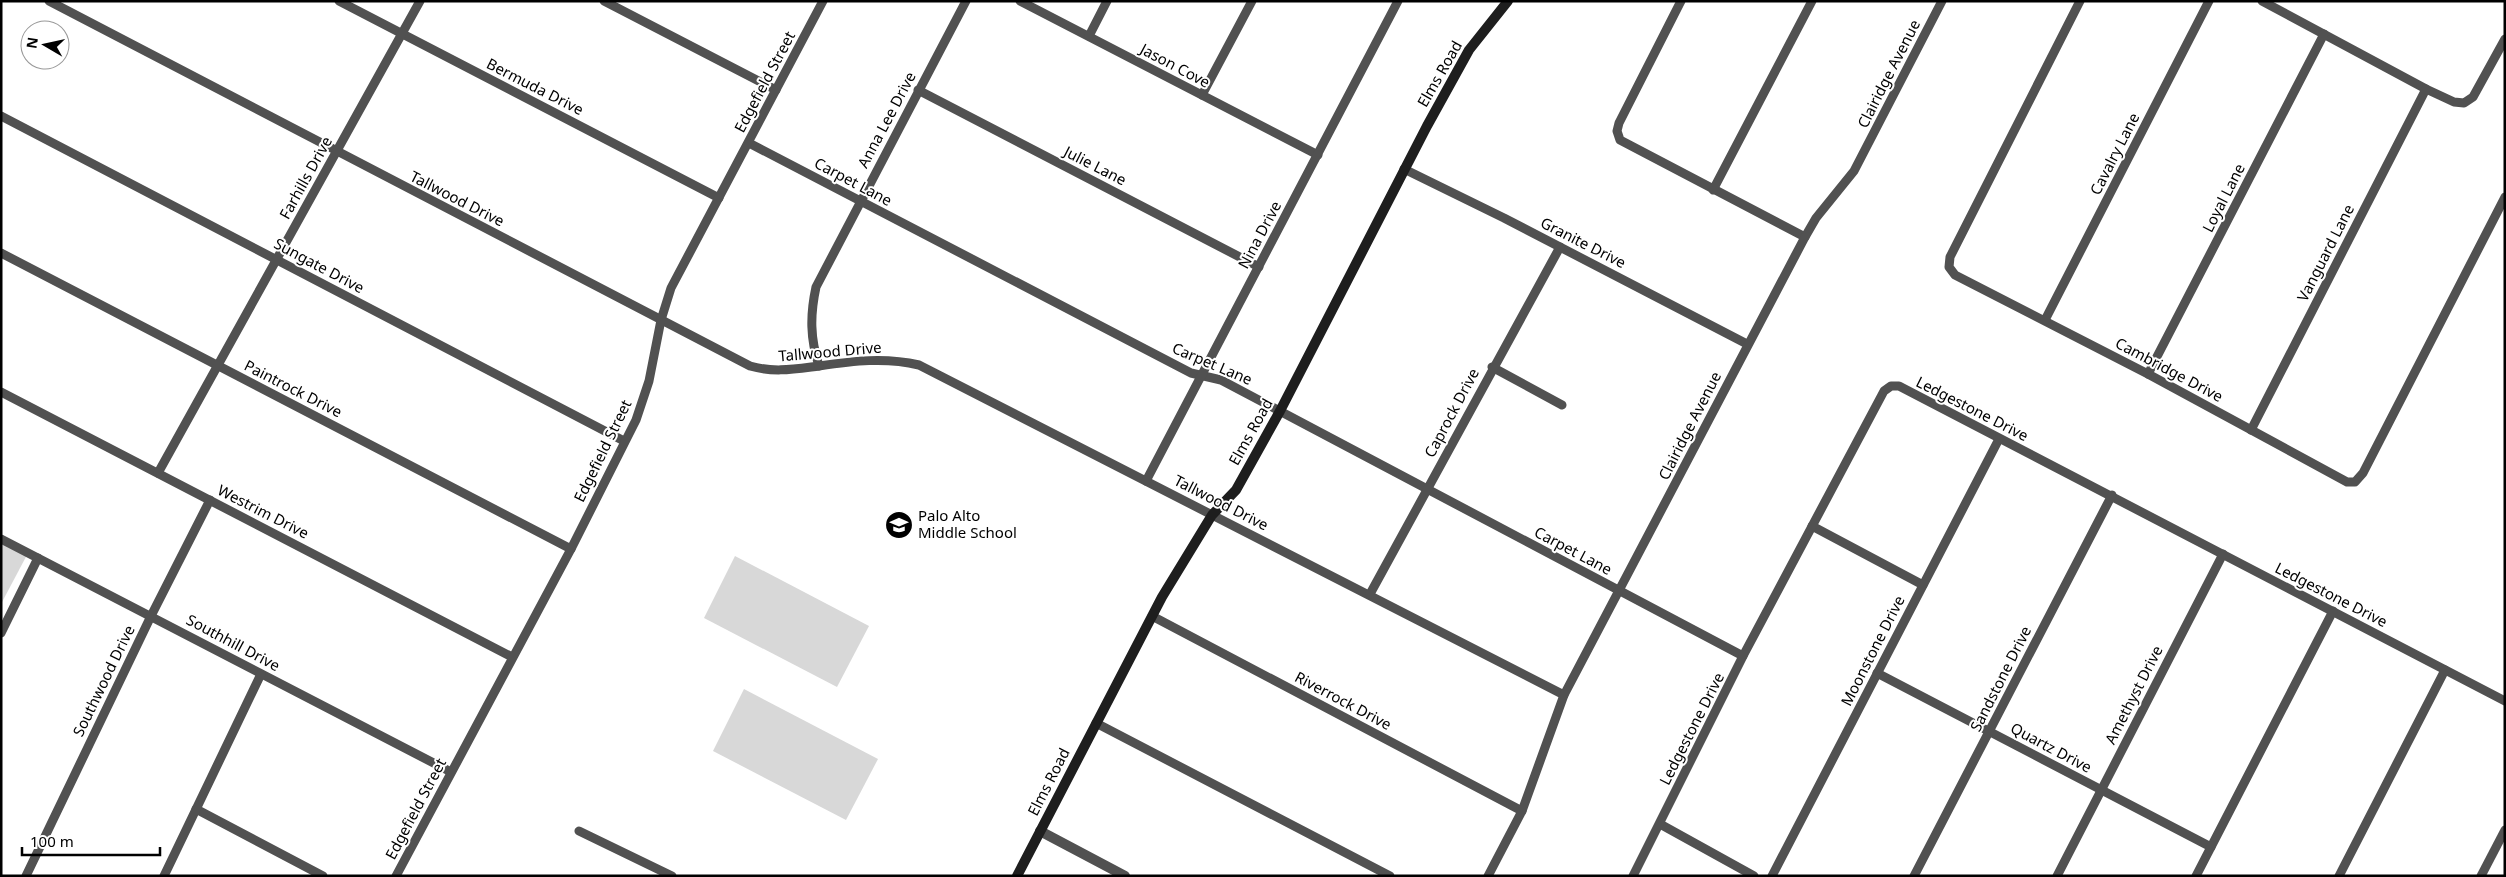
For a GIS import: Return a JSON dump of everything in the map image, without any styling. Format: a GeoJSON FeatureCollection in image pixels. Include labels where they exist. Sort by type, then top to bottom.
{"type":"FeatureCollection","features":[{"type":"Feature","properties":{"kind":"main road","name":"Elms Road"},"geometry":{"type":"LineString","coordinates":[[1017,876],[1152,616],[1212,515],[1236,490],[1280,411],[1404,169],[1469,50],[1508,1]]}},
{"type":"Feature","properties":{"kind":"street","name":"Tallwood Drive"},"geometry":{"type":"LineString","coordinates":[[49,1],[750,366],[764,370],[790,370],[878,359],[918,365],[1370,594],[1564,695]]}},
{"type":"Feature","properties":{"kind":"street","name":"Bermuda Drive"},"geometry":{"type":"LineString","coordinates":[[339,1],[719,198]]}},
{"type":"Feature","properties":{"kind":"street","name":"Farhills Drive"},"geometry":{"type":"LineString","coordinates":[[158,473],[420,1]]}},
{"type":"Feature","properties":{"kind":"street"},"geometry":{"type":"LineString","coordinates":[[604,1],[776,90]]}},
{"type":"Feature","properties":{"kind":"street","name":"Edgefield Street"},"geometry":{"type":"LineString","coordinates":[[396,876],[571,549],[636,420],[644,394],[660,320],[671,288],[823,1]]}},
{"type":"Feature","properties":{"kind":"street","name":"Anna Lee Drive"},"geometry":{"type":"LineString","coordinates":[[819,366],[811,328],[812,306],[816,287],[966,1]]}},
{"type":"Feature","properties":{"kind":"street","name":"Jason Cove"},"geometry":{"type":"LineString","coordinates":[[1020,1],[1318,155]]}},
{"type":"Feature","properties":{"kind":"street"},"geometry":{"type":"LineString","coordinates":[[1089,36],[1107,1]]}},
{"type":"Feature","properties":{"kind":"street"},"geometry":{"type":"LineString","coordinates":[[1202,95],[1252,1]]}},
{"type":"Feature","properties":{"kind":"street","name":"Nina Drive"},"geometry":{"type":"LineString","coordinates":[[1146,481],[1398,1]]}},
{"type":"Feature","properties":{"kind":"street"},"geometry":{"type":"LineString","coordinates":[[1713,190],[1812,1]]}},
{"type":"Feature","properties":{"kind":"street","name":"Clairidge Avenue"},"geometry":{"type":"LineString","coordinates":[[1488,876],[1522,811],[1564,695],[1620,591],[1747,344],[1805,237],[1816,218],[1854,171],[1942,1]]}},
{"type":"Feature","properties":{"kind":"street","name":"Cambridge Drive"},"geometry":{"type":"LineString","coordinates":[[2080,1],[1950,257],[1949,266],[1955,275],[2046,320],[2347,482],[2356,482],[2363,473],[2505,197]]}},
{"type":"Feature","properties":{"kind":"street","name":"Cavalry Lane"},"geometry":{"type":"LineString","coordinates":[[2046,320],[2209,1]]}},
{"type":"Feature","properties":{"kind":"street"},"geometry":{"type":"LineString","coordinates":[[2262,1],[2426,89],[2454,102],[2464,103],[2473,97],[2505,39]]}},
{"type":"Feature","properties":{"kind":"street"},"geometry":{"type":"LineString","coordinates":[[1678,2],[1619,123],[1618,132],[1624,144],[1805,237]]}},
{"type":"Feature","properties":{"kind":"street","name":"Loyal Lane"},"geometry":{"type":"LineString","coordinates":[[2148,374],[2324,34]]}},
{"type":"Feature","properties":{"kind":"street","name":"Vanguard Lane"},"geometry":{"type":"LineString","coordinates":[[2251,430],[2426,89]]}},
{"type":"Feature","properties":{"kind":"street","name":"Julie Lane"},"geometry":{"type":"LineString","coordinates":[[918,90],[1259,267]]}},
{"type":"Feature","properties":{"kind":"street","name":"Sungate Drive"},"geometry":{"type":"LineString","coordinates":[[1,116],[624,441]]}},
{"type":"Feature","properties":{"kind":"street","name":"Carpet Lane"},"geometry":{"type":"LineString","coordinates":[[749,143],[1191,373],[1221,380],[1426,490],[1744,656]]}},
{"type":"Feature","properties":{"kind":"street","name":"Granite Drive"},"geometry":{"type":"LineString","coordinates":[[1404,169],[1747,344]]}},
{"type":"Feature","properties":{"kind":"street","name":"Caprock Drive"},"geometry":{"type":"LineString","coordinates":[[1370,594],[1492,367],[1560,247]]}},
{"type":"Feature","properties":{"kind":"street","name":"Paintrock Drive"},"geometry":{"type":"LineString","coordinates":[[1,253],[571,549]]}},
{"type":"Feature","properties":{"kind":"street"},"geometry":{"type":"LineString","coordinates":[[1492,367],[1562,405]]}},
{"type":"Feature","properties":{"kind":"street","name":"Ledgestone Drive"},"geometry":{"type":"LineString","coordinates":[[1633,876],[1812,526],[1884,391],[1890,386],[1900,386],[2505,701]]}},
{"type":"Feature","properties":{"kind":"street","name":"Westrim Drive"},"geometry":{"type":"LineString","coordinates":[[1,392],[512,657]]}},
{"type":"Feature","properties":{"kind":"street","name":"Moonstone Drive"},"geometry":{"type":"LineString","coordinates":[[1772,876],[1999,439]]}},
{"type":"Feature","properties":{"kind":"street","name":"Sandstone Drive"},"geometry":{"type":"LineString","coordinates":[[1914,876],[2112,495]]}},
{"type":"Feature","properties":{"kind":"street","name":"Southwood Drive"},"geometry":{"type":"LineString","coordinates":[[26,876],[151,616],[210,500]]}},
{"type":"Feature","properties":{"kind":"street"},"geometry":{"type":"LineString","coordinates":[[1812,526],[1923,585]]}},
{"type":"Feature","properties":{"kind":"street","name":"Southhill Drive"},"geometry":{"type":"LineString","coordinates":[[1,539],[451,772]]}},
{"type":"Feature","properties":{"kind":"street","name":"Amethyst Drive"},"geometry":{"type":"LineString","coordinates":[[2057,876],[2223,554]]}},
{"type":"Feature","properties":{"kind":"street"},"geometry":{"type":"LineString","coordinates":[[1,633],[38,558]]}},
{"type":"Feature","properties":{"kind":"street"},"geometry":{"type":"LineString","coordinates":[[2196,876],[2333,612]]}},
{"type":"Feature","properties":{"kind":"street","name":"Riverrock Drive"},"geometry":{"type":"LineString","coordinates":[[1152,616],[1522,811]]}},
{"type":"Feature","properties":{"kind":"street"},"geometry":{"type":"LineString","coordinates":[[2339,876],[2445,670]]}},
{"type":"Feature","properties":{"kind":"street","name":"Quartz Drive"},"geometry":{"type":"LineString","coordinates":[[1877,673],[2211,847]]}},
{"type":"Feature","properties":{"kind":"street"},"geometry":{"type":"LineString","coordinates":[[164,876],[261,674]]}},
{"type":"Feature","properties":{"kind":"street"},"geometry":{"type":"LineString","coordinates":[[1096,723],[1390,876]]}},
{"type":"Feature","properties":{"kind":"street"},"geometry":{"type":"LineString","coordinates":[[196,809],[304,872],[323,876]]}},
{"type":"Feature","properties":{"kind":"street"},"geometry":{"type":"LineString","coordinates":[[1660,824],[1754,876]]}},
{"type":"Feature","properties":{"kind":"street"},"geometry":{"type":"LineString","coordinates":[[1040,830],[1126,876]]}},
{"type":"Feature","properties":{"kind":"street"},"geometry":{"type":"LineString","coordinates":[[2481,876],[2505,830]]}},
{"type":"Feature","properties":{"kind":"street"},"geometry":{"type":"LineString","coordinates":[[579,831],[672,876]]}},
{"type":"Feature","properties":{"kind":"shaded area"},"geometry":{"type":"Polygon","coordinates":[[[1,540],[28,553],[1,604],[1,540]]]}},
{"type":"Feature","properties":{"kind":"shaded area"},"geometry":{"type":"Polygon","coordinates":[[[735,556],[869,626],[837,687],[704,618],[735,556]]]}},
{"type":"Feature","properties":{"kind":"shaded area"},"geometry":{"type":"Polygon","coordinates":[[[744,689],[878,759],[846,820],[713,751],[744,689]]]}},
{"type":"Feature","properties":{"kind":"place","name":"Palo Alto Middle School"},"geometry":{"type":"Point","coordinates":[899,525]}}]}
